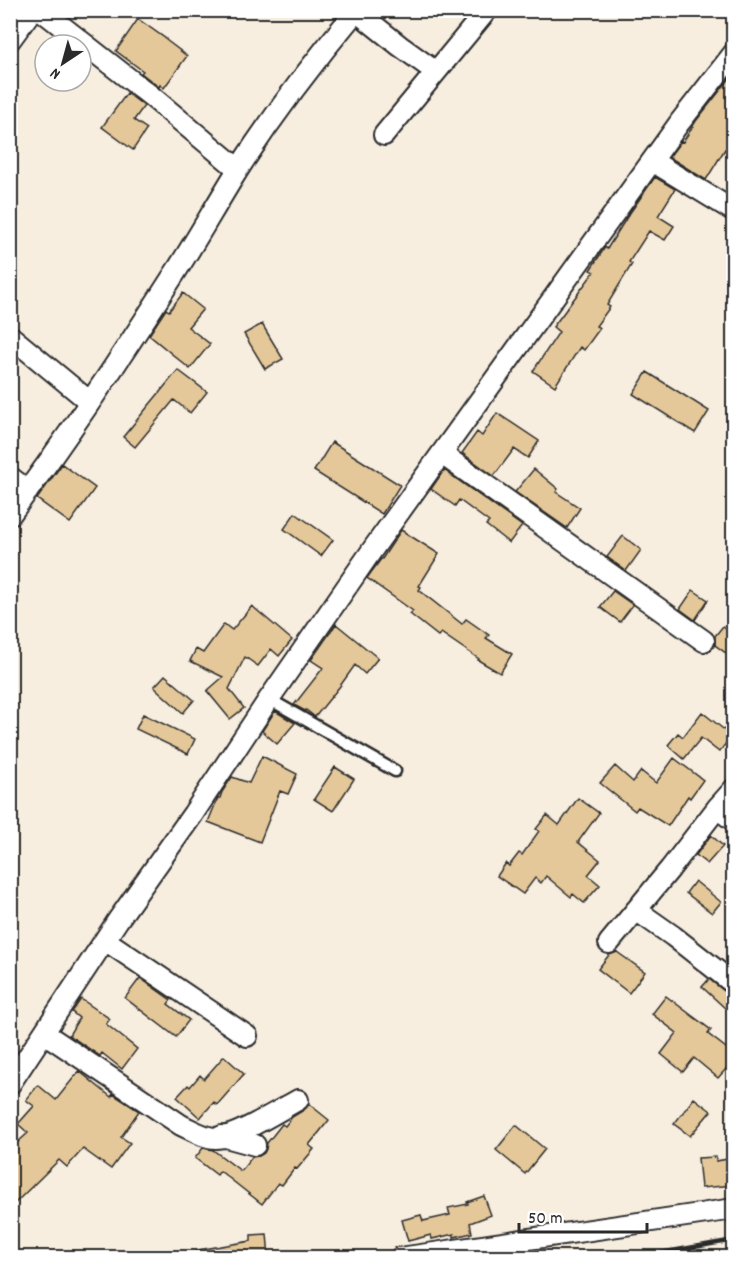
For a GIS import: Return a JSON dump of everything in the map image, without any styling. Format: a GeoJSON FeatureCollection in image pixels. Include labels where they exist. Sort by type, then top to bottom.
{"type":"FeatureCollection","features":[{"type":"Feature","properties":{"kind":"street"},"geometry":{"type":"LineString","coordinates":[[10,40],[32,10]]}},
{"type":"Feature","properties":{"kind":"street"},"geometry":{"type":"LineString","coordinates":[[41,10],[151,96],[238,169]]}},
{"type":"Feature","properties":{"kind":"street"},"geometry":{"type":"LineString","coordinates":[[384,135],[487,10]]}},
{"type":"Feature","properties":{"kind":"street"},"geometry":{"type":"LineString","coordinates":[[10,515],[90,402],[270,122],[325,48],[356,11],[436,72]]}},
{"type":"Feature","properties":{"kind":"street"},"geometry":{"type":"LineString","coordinates":[[12,1078],[375,546],[680,122],[734,53]]}},
{"type":"Feature","properties":{"kind":"street"},"geometry":{"type":"LineString","coordinates":[[652,161],[734,211]]}},
{"type":"Feature","properties":{"kind":"street"},"geometry":{"type":"LineString","coordinates":[[10,336],[90,402]]}},
{"type":"Feature","properties":{"kind":"street"},"geometry":{"type":"LineString","coordinates":[[442,454],[704,641]]}},
{"type":"Feature","properties":{"kind":"street"},"geometry":{"type":"LineString","coordinates":[[10,477],[28,491]]}},
{"type":"Feature","properties":{"kind":"street"},"geometry":{"type":"LineString","coordinates":[[609,943],[734,789]]}},
{"type":"Feature","properties":{"kind":"street"},"geometry":{"type":"LineString","coordinates":[[717,808],[734,821]]}},
{"type":"Feature","properties":{"kind":"street"},"geometry":{"type":"LineString","coordinates":[[636,910],[734,984]]}},
{"type":"Feature","properties":{"kind":"street"},"geometry":{"type":"LineString","coordinates":[[105,940],[247,1036]]}},
{"type":"Feature","properties":{"kind":"street"},"geometry":{"type":"LineString","coordinates":[[44,1033],[196,1133],[215,1138],[231,1136],[298,1100]]}},
{"type":"Feature","properties":{"kind":"street"},"geometry":{"type":"LineString","coordinates":[[44,1033],[170,1114],[204,1130],[255,1145]]}},
{"type":"Feature","properties":{"kind":"street"},"geometry":{"type":"LineString","coordinates":[[400,1257],[734,1209]]}},
{"type":"Feature","properties":{"kind":"lane"},"geometry":{"type":"LineString","coordinates":[[269,699],[394,771]]}},
{"type":"Feature","properties":{"kind":"building"},"geometry":{"type":"Polygon","coordinates":[[[138,19],[187,56],[164,88],[160,85],[159,87],[141,73],[143,71],[116,51],[138,19]]]}},
{"type":"Feature","properties":{"kind":"building"},"geometry":{"type":"Polygon","coordinates":[[[734,73],[734,139],[706,180],[669,157],[681,141],[683,142],[696,121],[734,73]]]}},
{"type":"Feature","properties":{"kind":"building"},"geometry":{"type":"Polygon","coordinates":[[[127,93],[144,106],[134,120],[147,129],[133,150],[102,127],[127,93]]]}},
{"type":"Feature","properties":{"kind":"building"},"geometry":{"type":"Polygon","coordinates":[[[655,177],[675,189],[658,216],[674,226],[665,240],[649,231],[629,262],[632,264],[607,305],[610,307],[596,326],[600,328],[584,350],[580,347],[555,386],[533,371],[559,332],[553,327],[594,272],[590,270],[605,247],[607,249],[655,177]]]}},
{"type":"Feature","properties":{"kind":"building"},"geometry":{"type":"Polygon","coordinates":[[[183,293],[203,309],[188,327],[210,344],[190,369],[149,335],[166,309],[169,311],[183,293]]]}},
{"type":"Feature","properties":{"kind":"building"},"geometry":{"type":"Polygon","coordinates":[[[262,324],[283,359],[265,369],[244,334],[262,324]]]}},
{"type":"Feature","properties":{"kind":"building"},"geometry":{"type":"Polygon","coordinates":[[[178,370],[207,392],[190,413],[174,400],[135,447],[123,437],[178,370]]]}},
{"type":"Feature","properties":{"kind":"building"},"geometry":{"type":"Polygon","coordinates":[[[647,372],[709,411],[695,433],[633,394],[647,372]]]}},
{"type":"Feature","properties":{"kind":"building"},"geometry":{"type":"Polygon","coordinates":[[[497,413],[539,441],[528,458],[514,449],[494,476],[462,453],[477,432],[482,436],[497,413]]]}},
{"type":"Feature","properties":{"kind":"building"},"geometry":{"type":"Polygon","coordinates":[[[332,442],[400,485],[382,514],[314,471],[332,442]]]}},
{"type":"Feature","properties":{"kind":"building"},"geometry":{"type":"Polygon","coordinates":[[[62,464],[95,488],[70,523],[37,499],[62,464]]]}},
{"type":"Feature","properties":{"kind":"building"},"geometry":{"type":"Polygon","coordinates":[[[534,469],[558,489],[556,492],[580,508],[567,528],[515,492],[534,469]]]}},
{"type":"Feature","properties":{"kind":"building"},"geometry":{"type":"Polygon","coordinates":[[[444,470],[522,526],[509,543],[486,525],[489,522],[459,500],[455,506],[431,489],[444,470]]]}},
{"type":"Feature","properties":{"kind":"building"},"geometry":{"type":"Polygon","coordinates":[[[295,513],[333,540],[321,556],[284,529],[295,513]]]}},
{"type":"Feature","properties":{"kind":"building"},"geometry":{"type":"Polygon","coordinates":[[[401,530],[439,554],[419,586],[421,587],[419,590],[462,624],[466,619],[489,635],[486,638],[512,654],[500,673],[441,633],[438,636],[410,614],[413,611],[367,578],[401,530]]]}},
{"type":"Feature","properties":{"kind":"building"},"geometry":{"type":"Polygon","coordinates":[[[623,536],[641,550],[626,571],[607,557],[623,536]]]}},
{"type":"Feature","properties":{"kind":"building"},"geometry":{"type":"Polygon","coordinates":[[[693,590],[708,600],[695,620],[680,609],[693,590]]]}},
{"type":"Feature","properties":{"kind":"building"},"geometry":{"type":"Polygon","coordinates":[[[613,591],[633,605],[620,622],[600,607],[613,591]]]}},
{"type":"Feature","properties":{"kind":"building"},"geometry":{"type":"Polygon","coordinates":[[[252,606],[292,640],[279,656],[271,649],[258,666],[245,657],[229,689],[244,708],[230,719],[207,691],[223,677],[190,661],[196,649],[203,653],[224,624],[232,630],[252,606]]]}},
{"type":"Feature","properties":{"kind":"building"},"geometry":{"type":"Polygon","coordinates":[[[336,624],[378,658],[365,674],[355,665],[315,717],[294,705],[323,668],[311,660],[336,624]]]}},
{"type":"Feature","properties":{"kind":"building"},"geometry":{"type":"Polygon","coordinates":[[[723,626],[734,634],[734,659],[715,645],[715,636],[723,626]]]}},
{"type":"Feature","properties":{"kind":"building"},"geometry":{"type":"Polygon","coordinates":[[[165,675],[194,700],[183,713],[154,687],[165,675]]]}},
{"type":"Feature","properties":{"kind":"building"},"geometry":{"type":"Polygon","coordinates":[[[275,711],[295,723],[277,744],[262,731],[275,711]]]}},
{"type":"Feature","properties":{"kind":"building"},"geometry":{"type":"Polygon","coordinates":[[[702,712],[732,736],[719,752],[701,738],[684,759],[668,745],[678,733],[683,737],[702,712]]]}},
{"type":"Feature","properties":{"kind":"building"},"geometry":{"type":"Polygon","coordinates":[[[143,714],[195,739],[188,754],[136,729],[143,714]]]}},
{"type":"Feature","properties":{"kind":"building"},"geometry":{"type":"Polygon","coordinates":[[[262,756],[297,774],[288,794],[280,791],[260,842],[208,822],[218,798],[232,777],[249,783],[262,756]]]}},
{"type":"Feature","properties":{"kind":"building"},"geometry":{"type":"Polygon","coordinates":[[[674,758],[703,780],[690,798],[688,796],[668,826],[638,807],[635,811],[600,783],[615,766],[633,782],[641,771],[656,783],[674,758]]]}},
{"type":"Feature","properties":{"kind":"building"},"geometry":{"type":"Polygon","coordinates":[[[335,767],[354,779],[333,811],[314,799],[335,767]]]}},
{"type":"Feature","properties":{"kind":"building"},"geometry":{"type":"Polygon","coordinates":[[[578,798],[599,813],[578,842],[600,860],[588,875],[600,885],[584,903],[573,894],[571,897],[546,876],[541,883],[535,878],[523,894],[497,876],[506,863],[509,866],[519,853],[522,855],[539,831],[536,829],[547,815],[559,825],[578,798]]]}},
{"type":"Feature","properties":{"kind":"building"},"geometry":{"type":"Polygon","coordinates":[[[711,835],[723,846],[707,864],[696,855],[711,835]]]}},
{"type":"Feature","properties":{"kind":"building"},"geometry":{"type":"Polygon","coordinates":[[[695,881],[721,902],[712,913],[686,893],[695,881]]]}},
{"type":"Feature","properties":{"kind":"building"},"geometry":{"type":"Polygon","coordinates":[[[617,952],[645,972],[629,993],[598,969],[609,955],[617,952]]]}},
{"type":"Feature","properties":{"kind":"building"},"geometry":{"type":"Polygon","coordinates":[[[140,978],[171,1000],[168,1004],[189,1020],[176,1037],[125,998],[140,978]]]}},
{"type":"Feature","properties":{"kind":"building"},"geometry":{"type":"Polygon","coordinates":[[[709,979],[734,996],[734,1001],[726,1009],[702,987],[709,979]]]}},
{"type":"Feature","properties":{"kind":"building"},"geometry":{"type":"Polygon","coordinates":[[[666,996],[711,1030],[708,1034],[734,1054],[734,1060],[718,1078],[694,1058],[683,1072],[661,1054],[677,1033],[652,1014],[666,996]]]}},
{"type":"Feature","properties":{"kind":"building"},"geometry":{"type":"Polygon","coordinates":[[[81,999],[110,1019],[106,1024],[137,1049],[122,1069],[102,1053],[100,1056],[69,1035],[79,1018],[72,1012],[81,999]]]}},
{"type":"Feature","properties":{"kind":"building"},"geometry":{"type":"Polygon","coordinates":[[[224,1056],[244,1074],[217,1105],[214,1102],[200,1118],[177,1097],[200,1075],[204,1079],[224,1056]]]}},
{"type":"Feature","properties":{"kind":"building"},"geometry":{"type":"Polygon","coordinates":[[[79,1071],[111,1097],[113,1094],[139,1111],[121,1137],[130,1143],[111,1169],[83,1149],[67,1167],[59,1160],[10,1208],[10,1149],[28,1133],[18,1124],[34,1106],[26,1100],[38,1085],[56,1100],[79,1071]]]}},
{"type":"Feature","properties":{"kind":"building"},"geometry":{"type":"Polygon","coordinates":[[[694,1098],[711,1111],[690,1136],[674,1124],[694,1098]]]}},
{"type":"Feature","properties":{"kind":"building"},"geometry":{"type":"Polygon","coordinates":[[[309,1104],[329,1120],[309,1145],[314,1149],[282,1185],[278,1183],[262,1204],[220,1171],[217,1175],[195,1158],[203,1148],[213,1150],[241,1171],[252,1157],[264,1153],[267,1143],[282,1124],[285,1126],[292,1117],[309,1104]]]}},
{"type":"Feature","properties":{"kind":"building"},"geometry":{"type":"Polygon","coordinates":[[[516,1125],[545,1149],[525,1174],[496,1150],[516,1125]]]}},
{"type":"Feature","properties":{"kind":"building"},"geometry":{"type":"Polygon","coordinates":[[[716,1157],[716,1161],[734,1158],[734,1185],[701,1188],[698,1158],[716,1157]]]}},
{"type":"Feature","properties":{"kind":"building"},"geometry":{"type":"Polygon","coordinates":[[[484,1196],[491,1215],[470,1223],[472,1233],[432,1239],[431,1235],[408,1241],[402,1220],[421,1215],[423,1221],[450,1215],[448,1208],[468,1204],[467,1202],[484,1196]]]}},
{"type":"Feature","properties":{"kind":"building"},"geometry":{"type":"Polygon","coordinates":[[[267,1234],[269,1257],[198,1257],[197,1250],[251,1241],[251,1235],[267,1234]]]}},
{"type":"Feature","properties":{"kind":"railway"},"geometry":{"type":"LineString","coordinates":[[632,1258],[734,1240]]}},
{"type":"Feature","properties":{"kind":"railway"},"geometry":{"type":"LineString","coordinates":[[716,1258],[734,1255]]}}]}
